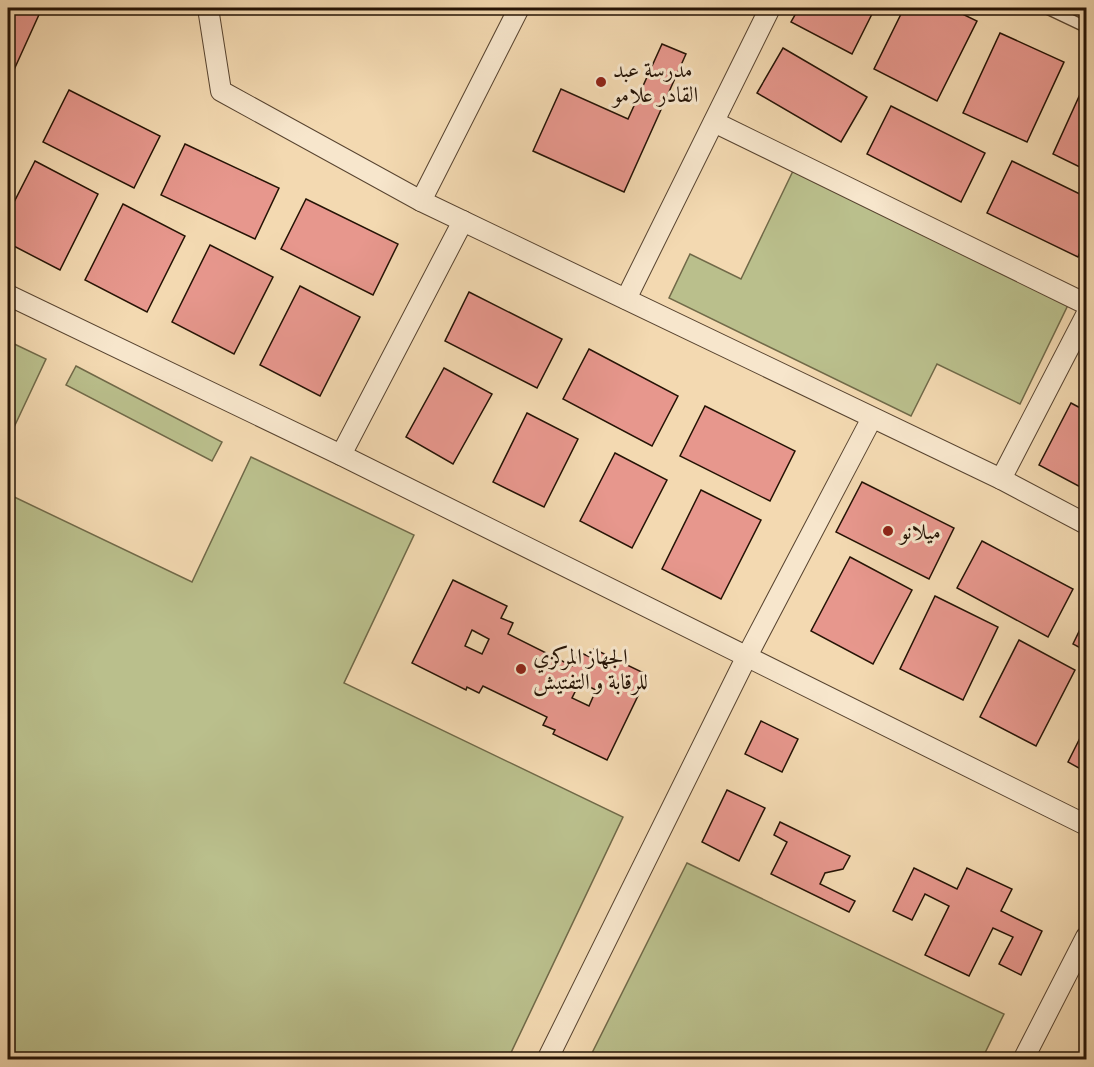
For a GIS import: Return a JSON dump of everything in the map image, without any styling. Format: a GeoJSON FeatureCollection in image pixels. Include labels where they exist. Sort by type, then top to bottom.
{"type":"FeatureCollection","features":[{"type":"Feature","properties":{"kind":"street"},"geometry":{"type":"LineString","coordinates":[[208,8],[221,91],[421,201],[1001,479],[1086,524]]}},
{"type":"Feature","properties":{"kind":"street"},"geometry":{"type":"LineString","coordinates":[[421,201],[519,8]]}},
{"type":"Feature","properties":{"kind":"street"},"geometry":{"type":"LineString","coordinates":[[626,299],[770,8]]}},
{"type":"Feature","properties":{"kind":"street"},"geometry":{"type":"LineString","coordinates":[[714,122],[1086,304]]}},
{"type":"Feature","properties":{"kind":"street"},"geometry":{"type":"LineString","coordinates":[[341,455],[463,221]]}},
{"type":"Feature","properties":{"kind":"street"},"geometry":{"type":"LineString","coordinates":[[8,295],[341,455],[1086,825]]}},
{"type":"Feature","properties":{"kind":"street"},"geometry":{"type":"LineString","coordinates":[[1001,479],[1086,315]]}},
{"type":"Feature","properties":{"kind":"street"},"geometry":{"type":"LineString","coordinates":[[547,1059],[746,658],[872,418]]}},
{"type":"Feature","properties":{"kind":"street"},"geometry":{"type":"LineString","coordinates":[[1023,1059],[1086,937]]}},
{"type":"Feature","properties":{"kind":"lane"},"geometry":{"type":"LineString","coordinates":[[1046,8],[1086,27]]}},
{"type":"Feature","properties":{"kind":"green space"},"geometry":{"type":"Polygon","coordinates":[[[793,171],[1068,305],[1020,404],[937,364],[911,416],[669,298],[690,254],[741,279],[793,171]]]}},
{"type":"Feature","properties":{"kind":"green space"},"geometry":{"type":"Polygon","coordinates":[[[8,341],[46,359],[8,440],[8,341]]]}},
{"type":"Feature","properties":{"kind":"green space"},"geometry":{"type":"Polygon","coordinates":[[[76,366],[222,442],[212,461],[66,385],[76,366]]]}},
{"type":"Feature","properties":{"kind":"green space"},"geometry":{"type":"Polygon","coordinates":[[[251,457],[414,535],[344,683],[623,817],[508,1059],[8,1059],[8,494],[192,582],[251,457]]]}},
{"type":"Feature","properties":{"kind":"green space"},"geometry":{"type":"Polygon","coordinates":[[[687,863],[1004,1014],[982,1059],[589,1059],[687,863]]]}},
{"type":"Feature","properties":{"kind":"building"},"geometry":{"type":"Polygon","coordinates":[[[8,8],[42,8],[8,83],[8,8]]]}},
{"type":"Feature","properties":{"kind":"building"},"geometry":{"type":"Polygon","coordinates":[[[799,8],[875,8],[852,54],[791,22],[799,8]]]}},
{"type":"Feature","properties":{"kind":"building"},"geometry":{"type":"Polygon","coordinates":[[[904,8],[950,8],[977,21],[937,101],[874,69],[904,8]]]}},
{"type":"Feature","properties":{"kind":"building"},"geometry":{"type":"Polygon","coordinates":[[[1000,33],[1064,62],[1027,142],[963,113],[1000,33]]]}},
{"type":"Feature","properties":{"kind":"building"},"geometry":{"type":"Polygon","coordinates":[[[662,44],[686,54],[624,192],[533,151],[561,89],[628,119],[662,44]]]}},
{"type":"Feature","properties":{"kind":"building"},"geometry":{"type":"Polygon","coordinates":[[[783,48],[867,97],[841,142],[757,93],[783,48]]]}},
{"type":"Feature","properties":{"kind":"building"},"geometry":{"type":"Polygon","coordinates":[[[1086,81],[1086,170],[1053,154],[1086,81]]]}},
{"type":"Feature","properties":{"kind":"building"},"geometry":{"type":"Polygon","coordinates":[[[69,90],[160,136],[134,188],[43,142],[69,90]]]}},
{"type":"Feature","properties":{"kind":"building"},"geometry":{"type":"Polygon","coordinates":[[[891,106],[985,153],[961,202],[867,154],[891,106]]]}},
{"type":"Feature","properties":{"kind":"building"},"geometry":{"type":"Polygon","coordinates":[[[185,144],[279,188],[255,239],[161,195],[185,144]]]}},
{"type":"Feature","properties":{"kind":"building"},"geometry":{"type":"Polygon","coordinates":[[[35,161],[98,194],[60,270],[8,243],[8,214],[35,161]]]}},
{"type":"Feature","properties":{"kind":"building"},"geometry":{"type":"Polygon","coordinates":[[[1012,161],[1086,197],[1086,239],[1078,257],[987,213],[1012,161]]]}},
{"type":"Feature","properties":{"kind":"building"},"geometry":{"type":"Polygon","coordinates":[[[306,199],[398,244],[373,295],[281,249],[306,199]]]}},
{"type":"Feature","properties":{"kind":"building"},"geometry":{"type":"Polygon","coordinates":[[[123,204],[185,236],[147,312],[85,280],[123,204]]]}},
{"type":"Feature","properties":{"kind":"building"},"geometry":{"type":"Polygon","coordinates":[[[210,245],[273,277],[234,354],[172,322],[210,245]]]}},
{"type":"Feature","properties":{"kind":"building"},"geometry":{"type":"Polygon","coordinates":[[[300,286],[360,317],[320,396],[260,365],[300,286]]]}},
{"type":"Feature","properties":{"kind":"building"},"geometry":{"type":"Polygon","coordinates":[[[469,292],[562,339],[537,388],[445,341],[469,292]]]}},
{"type":"Feature","properties":{"kind":"building"},"geometry":{"type":"Polygon","coordinates":[[[589,349],[678,396],[652,446],[563,399],[589,349]]]}},
{"type":"Feature","properties":{"kind":"building"},"geometry":{"type":"Polygon","coordinates":[[[444,368],[492,394],[453,464],[406,437],[444,368]]]}},
{"type":"Feature","properties":{"kind":"building"},"geometry":{"type":"Polygon","coordinates":[[[1071,403],[1086,411],[1086,490],[1039,465],[1071,403]]]}},
{"type":"Feature","properties":{"kind":"building"},"geometry":{"type":"Polygon","coordinates":[[[705,406],[795,451],[770,501],[680,456],[705,406]]]}},
{"type":"Feature","properties":{"kind":"building"},"geometry":{"type":"Polygon","coordinates":[[[527,413],[578,439],[544,507],[493,482],[527,413]]]}},
{"type":"Feature","properties":{"kind":"building"},"geometry":{"type":"Polygon","coordinates":[[[615,453],[667,480],[632,548],[580,521],[615,453]]]}},
{"type":"Feature","properties":{"kind":"building"},"geometry":{"type":"Polygon","coordinates":[[[862,482],[954,528],[929,579],[836,532],[862,482]]]}},
{"type":"Feature","properties":{"kind":"building"},"geometry":{"type":"Polygon","coordinates":[[[701,490],[761,520],[721,599],[662,569],[701,490]]]}},
{"type":"Feature","properties":{"kind":"building"},"geometry":{"type":"Polygon","coordinates":[[[982,541],[1073,589],[1048,637],[957,588],[982,541]]]}},
{"type":"Feature","properties":{"kind":"building"},"geometry":{"type":"Polygon","coordinates":[[[850,557],[912,590],[873,664],[811,631],[850,557]]]}},
{"type":"Feature","properties":{"kind":"building"},"geometry":{"type":"Polygon","coordinates":[[[453,580],[507,606],[501,618],[513,623],[508,634],[572,666],[579,652],[590,657],[594,649],[648,675],[607,760],[553,734],[555,730],[543,725],[547,717],[483,686],[479,693],[467,687],[466,690],[412,663],[453,580]],[[472,630],[465,646],[482,654],[489,639],[472,630]],[[580,682],[572,698],[589,706],[596,690],[580,682]]]}},
{"type":"Feature","properties":{"kind":"building"},"geometry":{"type":"Polygon","coordinates":[[[935,596],[998,627],[963,700],[900,669],[935,596]]]}},
{"type":"Feature","properties":{"kind":"building"},"geometry":{"type":"Polygon","coordinates":[[[1086,617],[1086,651],[1073,644],[1086,617]]]}},
{"type":"Feature","properties":{"kind":"building"},"geometry":{"type":"Polygon","coordinates":[[[1019,640],[1075,670],[1036,746],[980,717],[1019,640]]]}},
{"type":"Feature","properties":{"kind":"building"},"geometry":{"type":"Polygon","coordinates":[[[761,721],[798,739],[782,772],[745,754],[761,721]]]}},
{"type":"Feature","properties":{"kind":"building"},"geometry":{"type":"Polygon","coordinates":[[[1086,726],[1086,772],[1068,762],[1086,726]]]}},
{"type":"Feature","properties":{"kind":"building"},"geometry":{"type":"Polygon","coordinates":[[[727,790],[765,808],[739,861],[702,842],[727,790]]]}},
{"type":"Feature","properties":{"kind":"building"},"geometry":{"type":"Polygon","coordinates":[[[780,822],[850,856],[843,869],[825,873],[820,884],[855,901],[849,912],[771,874],[787,842],[774,835],[780,822]]]}},
{"type":"Feature","properties":{"kind":"building"},"geometry":{"type":"Polygon","coordinates":[[[914,868],[957,889],[967,868],[1012,889],[1001,911],[1042,931],[1021,975],[999,964],[1013,937],[993,928],[969,976],[925,955],[949,906],[925,894],[912,920],[893,911],[914,868]]]}},
{"type":"Feature","properties":{"kind":"place","name":"مدرسة عبد القادر علامو"},"geometry":{"type":"Point","coordinates":[601,82]}},
{"type":"Feature","properties":{"kind":"place","name":"ميلانو"},"geometry":{"type":"Point","coordinates":[888,531]}},
{"type":"Feature","properties":{"kind":"place","name":"الجهاز المركزي للرقابة و التفتيش"},"geometry":{"type":"Point","coordinates":[521,669]}}]}
